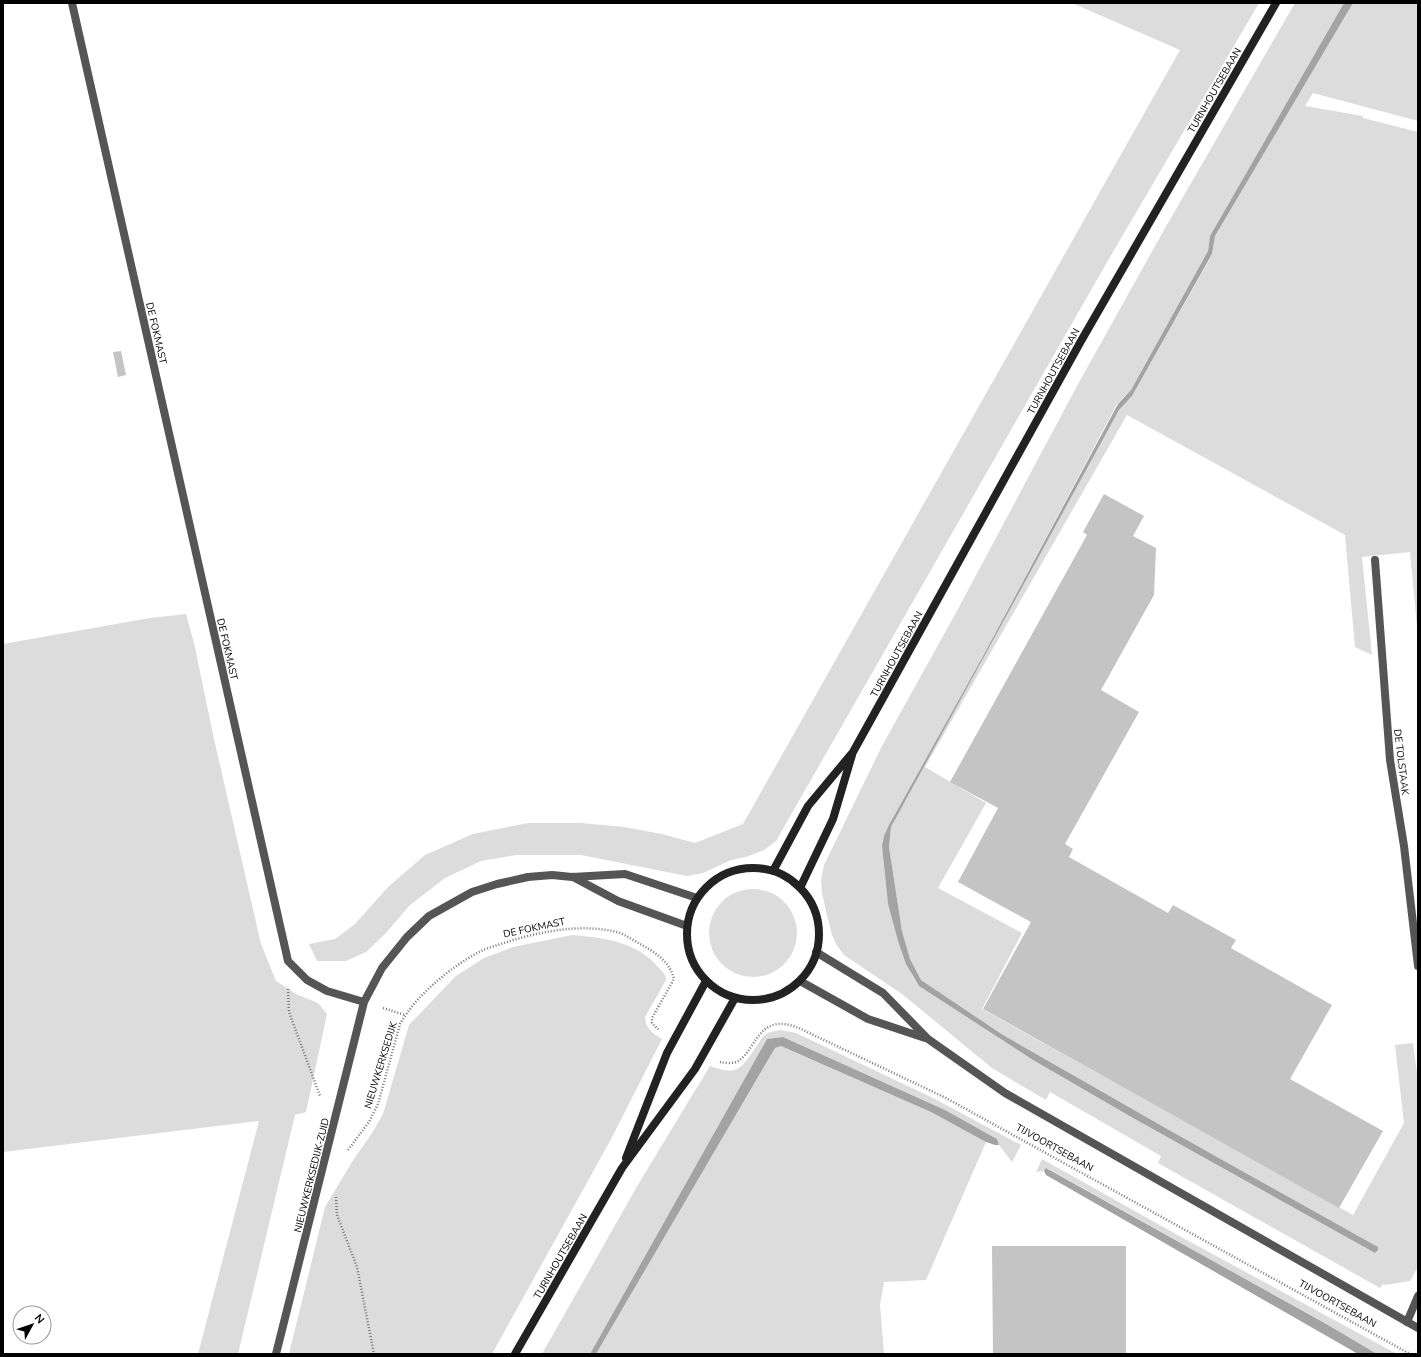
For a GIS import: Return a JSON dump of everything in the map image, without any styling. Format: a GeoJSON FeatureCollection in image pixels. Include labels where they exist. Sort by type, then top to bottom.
{"type":"FeatureCollection","features":[{"type":"Feature","properties":{"kind":"main road","name":"TURNHOUTSEBAAN"},"geometry":{"type":"LineString","coordinates":[[773,871],[808,806],[853,752],[1081,342],[1276,3]]}},
{"type":"Feature","properties":{"kind":"main road","name":"TURNHOUTSEBAAN"},"geometry":{"type":"LineString","coordinates":[[800,888],[833,819],[853,752]]}},
{"type":"Feature","properties":{"kind":"main road"},"geometry":{"type":"LineString","coordinates":[[745,868],[759,868],[773,871],[792,881],[800,888],[809,898],[815,911],[818,932],[816,952],[813,963],[800,981],[789,990],[776,996],[763,1000],[749,1000],[735,998],[719,991],[706,981],[690,956],[687,942],[687,926],[692,907],[706,887],[718,878],[731,872],[745,868]]}},
{"type":"Feature","properties":{"kind":"main road","name":"TURNHOUTSEBAAN"},"geometry":{"type":"LineString","coordinates":[[622,1168],[667,1053],[706,981]]}},
{"type":"Feature","properties":{"kind":"main road","name":"TURNHOUTSEBAAN"},"geometry":{"type":"LineString","coordinates":[[515,1354],[622,1168],[695,1069],[735,998]]}},
{"type":"Feature","properties":{"kind":"street","name":"DE FOKMAST"},"geometry":{"type":"LineString","coordinates":[[72,3],[288,961],[307,980],[327,991],[364,1002]]}},
{"type":"Feature","properties":{"kind":"street","name":"DE TOLSTAAK"},"geometry":{"type":"LineString","coordinates":[[1375,560],[1390,760],[1404,846],[1418,966]]}},
{"type":"Feature","properties":{"kind":"street"},"geometry":{"type":"LineString","coordinates":[[364,1002],[382,968],[407,937],[429,916],[472,892],[497,884],[528,877],[552,875],[572,877],[625,874],[697,898]]}},
{"type":"Feature","properties":{"kind":"street"},"geometry":{"type":"LineString","coordinates":[[572,877],[618,901],[687,926]]}},
{"type":"Feature","properties":{"kind":"street","name":"TIJVOORTSEBAAN"},"geometry":{"type":"LineString","coordinates":[[816,952],[883,993],[928,1039],[1005,1093],[1418,1328]]}},
{"type":"Feature","properties":{"kind":"street","name":"TIJVOORTSEBAAN"},"geometry":{"type":"LineString","coordinates":[[800,981],[868,1019],[928,1039]]}},
{"type":"Feature","properties":{"kind":"street","name":"NIEUWKERKSEDIJK-ZUID"},"geometry":{"type":"LineString","coordinates":[[276,1354],[364,1002]]}},
{"type":"Feature","properties":{"kind":"street"},"geometry":{"type":"LineString","coordinates":[[1407,1322],[1418,1296]]}},
{"type":"Feature","properties":{"kind":"path","name":"DE FOKMAST"},"geometry":{"type":"LineString","coordinates":[[405,1015],[422,996],[450,970],[482,951],[516,939],[554,931],[576,928],[600,930],[618,933],[641,944],[660,956],[672,972],[674,979],[652,1018],[652,1023],[656,1029],[675,1039]]}},
{"type":"Feature","properties":{"kind":"path"},"geometry":{"type":"LineString","coordinates":[[287,954],[289,1012],[332,1130]]}},
{"type":"Feature","properties":{"kind":"path","name":"NIEUWKERKSEDIJK"},"geometry":{"type":"LineString","coordinates":[[345,1154],[370,1122],[378,1104],[400,1024],[405,1015]]}},
{"type":"Feature","properties":{"kind":"path","name":"TIJVOORTSEBAAN"},"geometry":{"type":"LineString","coordinates":[[704,1054],[720,1063],[738,1061],[758,1036],[767,1028],[778,1024],[799,1028],[946,1098],[1410,1354]]}},
{"type":"Feature","properties":{"kind":"path"},"geometry":{"type":"LineString","coordinates":[[336,1194],[337,1215],[357,1267],[374,1354]]}},
{"type":"Feature","properties":{"kind":"shaded area"},"geometry":{"type":"Polygon","coordinates":[[[1072,3],[1259,3],[1110,257],[776,841],[764,850],[746,857],[731,860],[703,873],[687,876],[581,855],[516,855],[481,861],[445,878],[410,905],[385,934],[366,952],[346,961],[317,961],[309,944],[335,939],[355,924],[388,887],[425,855],[473,834],[528,823],[581,823],[624,827],[662,834],[695,843],[743,824],[1180,50],[1072,3]]]}},
{"type":"Feature","properties":{"kind":"shaded area"},"geometry":{"type":"Polygon","coordinates":[[[1295,3],[1344,3],[1210,236],[1208,251],[1131,390],[1117,404],[982,658],[889,825],[882,846],[888,904],[898,941],[913,977],[919,986],[1033,1060],[1133,1118],[1375,1253],[1378,1250],[1378,1247],[1003,1035],[921,980],[910,959],[902,931],[889,847],[891,827],[1119,410],[1132,396],[1212,255],[1215,236],[1353,3],[1418,3],[1418,121],[1313,93],[1305,106],[1363,116],[1363,118],[1418,132],[1418,637],[1410,552],[1362,557],[1372,655],[1355,647],[1345,535],[1127,415],[925,767],[986,803],[938,888],[1022,933],[982,1009],[1353,1215],[1404,1123],[1395,1045],[1413,1043],[1418,1080],[1418,1267],[1410,1281],[1385,1285],[1383,1284],[1380,1288],[1158,1163],[1161,1156],[1050,1092],[1046,1100],[992,1068],[902,994],[844,955],[836,944],[832,935],[822,893],[821,880],[824,865],[882,746],[958,609],[1077,386],[1164,230],[1295,3]]]}},
{"type":"Feature","properties":{"kind":"shaded area"},"geometry":{"type":"Polygon","coordinates":[[[1344,3],[1353,3],[1215,236],[1212,254],[1132,396],[1119,410],[891,827],[889,847],[902,931],[910,959],[921,980],[1003,1035],[1378,1247],[1378,1250],[1375,1253],[1133,1118],[1033,1060],[919,986],[906,964],[888,904],[882,846],[884,836],[889,825],[982,658],[1118,404],[1131,390],[1208,251],[1210,236],[1344,3]]]}},
{"type":"Feature","properties":{"kind":"shaded area"},"geometry":{"type":"Polygon","coordinates":[[[186,614],[194,643],[214,739],[261,944],[276,981],[296,994],[318,1003],[327,1014],[306,1112],[295,1115],[238,1354],[198,1354],[259,1121],[3,1152],[3,644],[150,618],[186,614]]]}},
{"type":"Feature","properties":{"kind":"shaded area"},"geometry":{"type":"Polygon","coordinates":[[[744,889],[762,889],[778,896],[790,908],[797,924],[797,942],[790,958],[778,970],[762,977],[744,977],[728,970],[716,958],[709,942],[709,924],[716,908],[728,896],[744,889]]]}},
{"type":"Feature","properties":{"kind":"shaded area"},"geometry":{"type":"Polygon","coordinates":[[[572,935],[619,942],[630,946],[649,958],[662,971],[666,980],[645,1017],[650,1030],[662,1039],[610,1141],[492,1354],[289,1354],[325,1207],[383,1114],[409,1025],[456,976],[484,958],[513,947],[572,935]]]}},
{"type":"Feature","properties":{"kind":"shaded area"},"geometry":{"type":"Polygon","coordinates":[[[781,1030],[796,1033],[933,1098],[1021,1145],[1012,1162],[999,1145],[997,1139],[945,1110],[783,1037],[767,1039],[590,1354],[542,1354],[639,1183],[710,1066],[727,1070],[738,1069],[746,1061],[764,1036],[771,1032],[781,1030]]]}},
{"type":"Feature","properties":{"kind":"shaded area"},"geometry":{"type":"Polygon","coordinates":[[[783,1037],[945,1110],[997,1139],[999,1145],[986,1142],[931,1112],[781,1046],[775,1048],[596,1354],[590,1354],[767,1039],[783,1037]]]}},
{"type":"Feature","properties":{"kind":"shaded area"},"geometry":{"type":"Polygon","coordinates":[[[781,1046],[931,1112],[986,1142],[926,1280],[884,1282],[880,1305],[884,1354],[596,1354],[775,1048],[781,1046]]]}},
{"type":"Feature","properties":{"kind":"shaded area"},"geometry":{"type":"Polygon","coordinates":[[[1042,1159],[1183,1238],[1397,1354],[1377,1354],[1328,1325],[1047,1168],[1044,1171],[1036,1172],[1042,1159]]]}},
{"type":"Feature","properties":{"kind":"shaded area"},"geometry":{"type":"Polygon","coordinates":[[[1046,1168],[1328,1325],[1377,1354],[1358,1354],[1046,1175],[1044,1171],[1046,1168]]]}},
{"type":"Feature","properties":{"kind":"building"},"geometry":{"type":"Polygon","coordinates":[[[121,351],[126,375],[118,377],[113,352],[121,351]]]}},
{"type":"Feature","properties":{"kind":"building"},"geometry":{"type":"Polygon","coordinates":[[[1104,494],[1144,516],[1133,536],[1156,548],[1154,595],[1101,690],[1139,712],[1065,844],[1073,849],[1069,857],[1168,913],[1173,905],[1236,940],[1231,948],[1332,1005],[1290,1079],[1383,1131],[1339,1208],[983,1009],[1031,922],[958,882],[998,808],[950,782],[1087,535],[1083,532],[1104,494]]]}},
{"type":"Feature","properties":{"kind":"building"},"geometry":{"type":"Polygon","coordinates":[[[992,1246],[1126,1246],[1126,1354],[993,1354],[992,1246]]]}}]}
